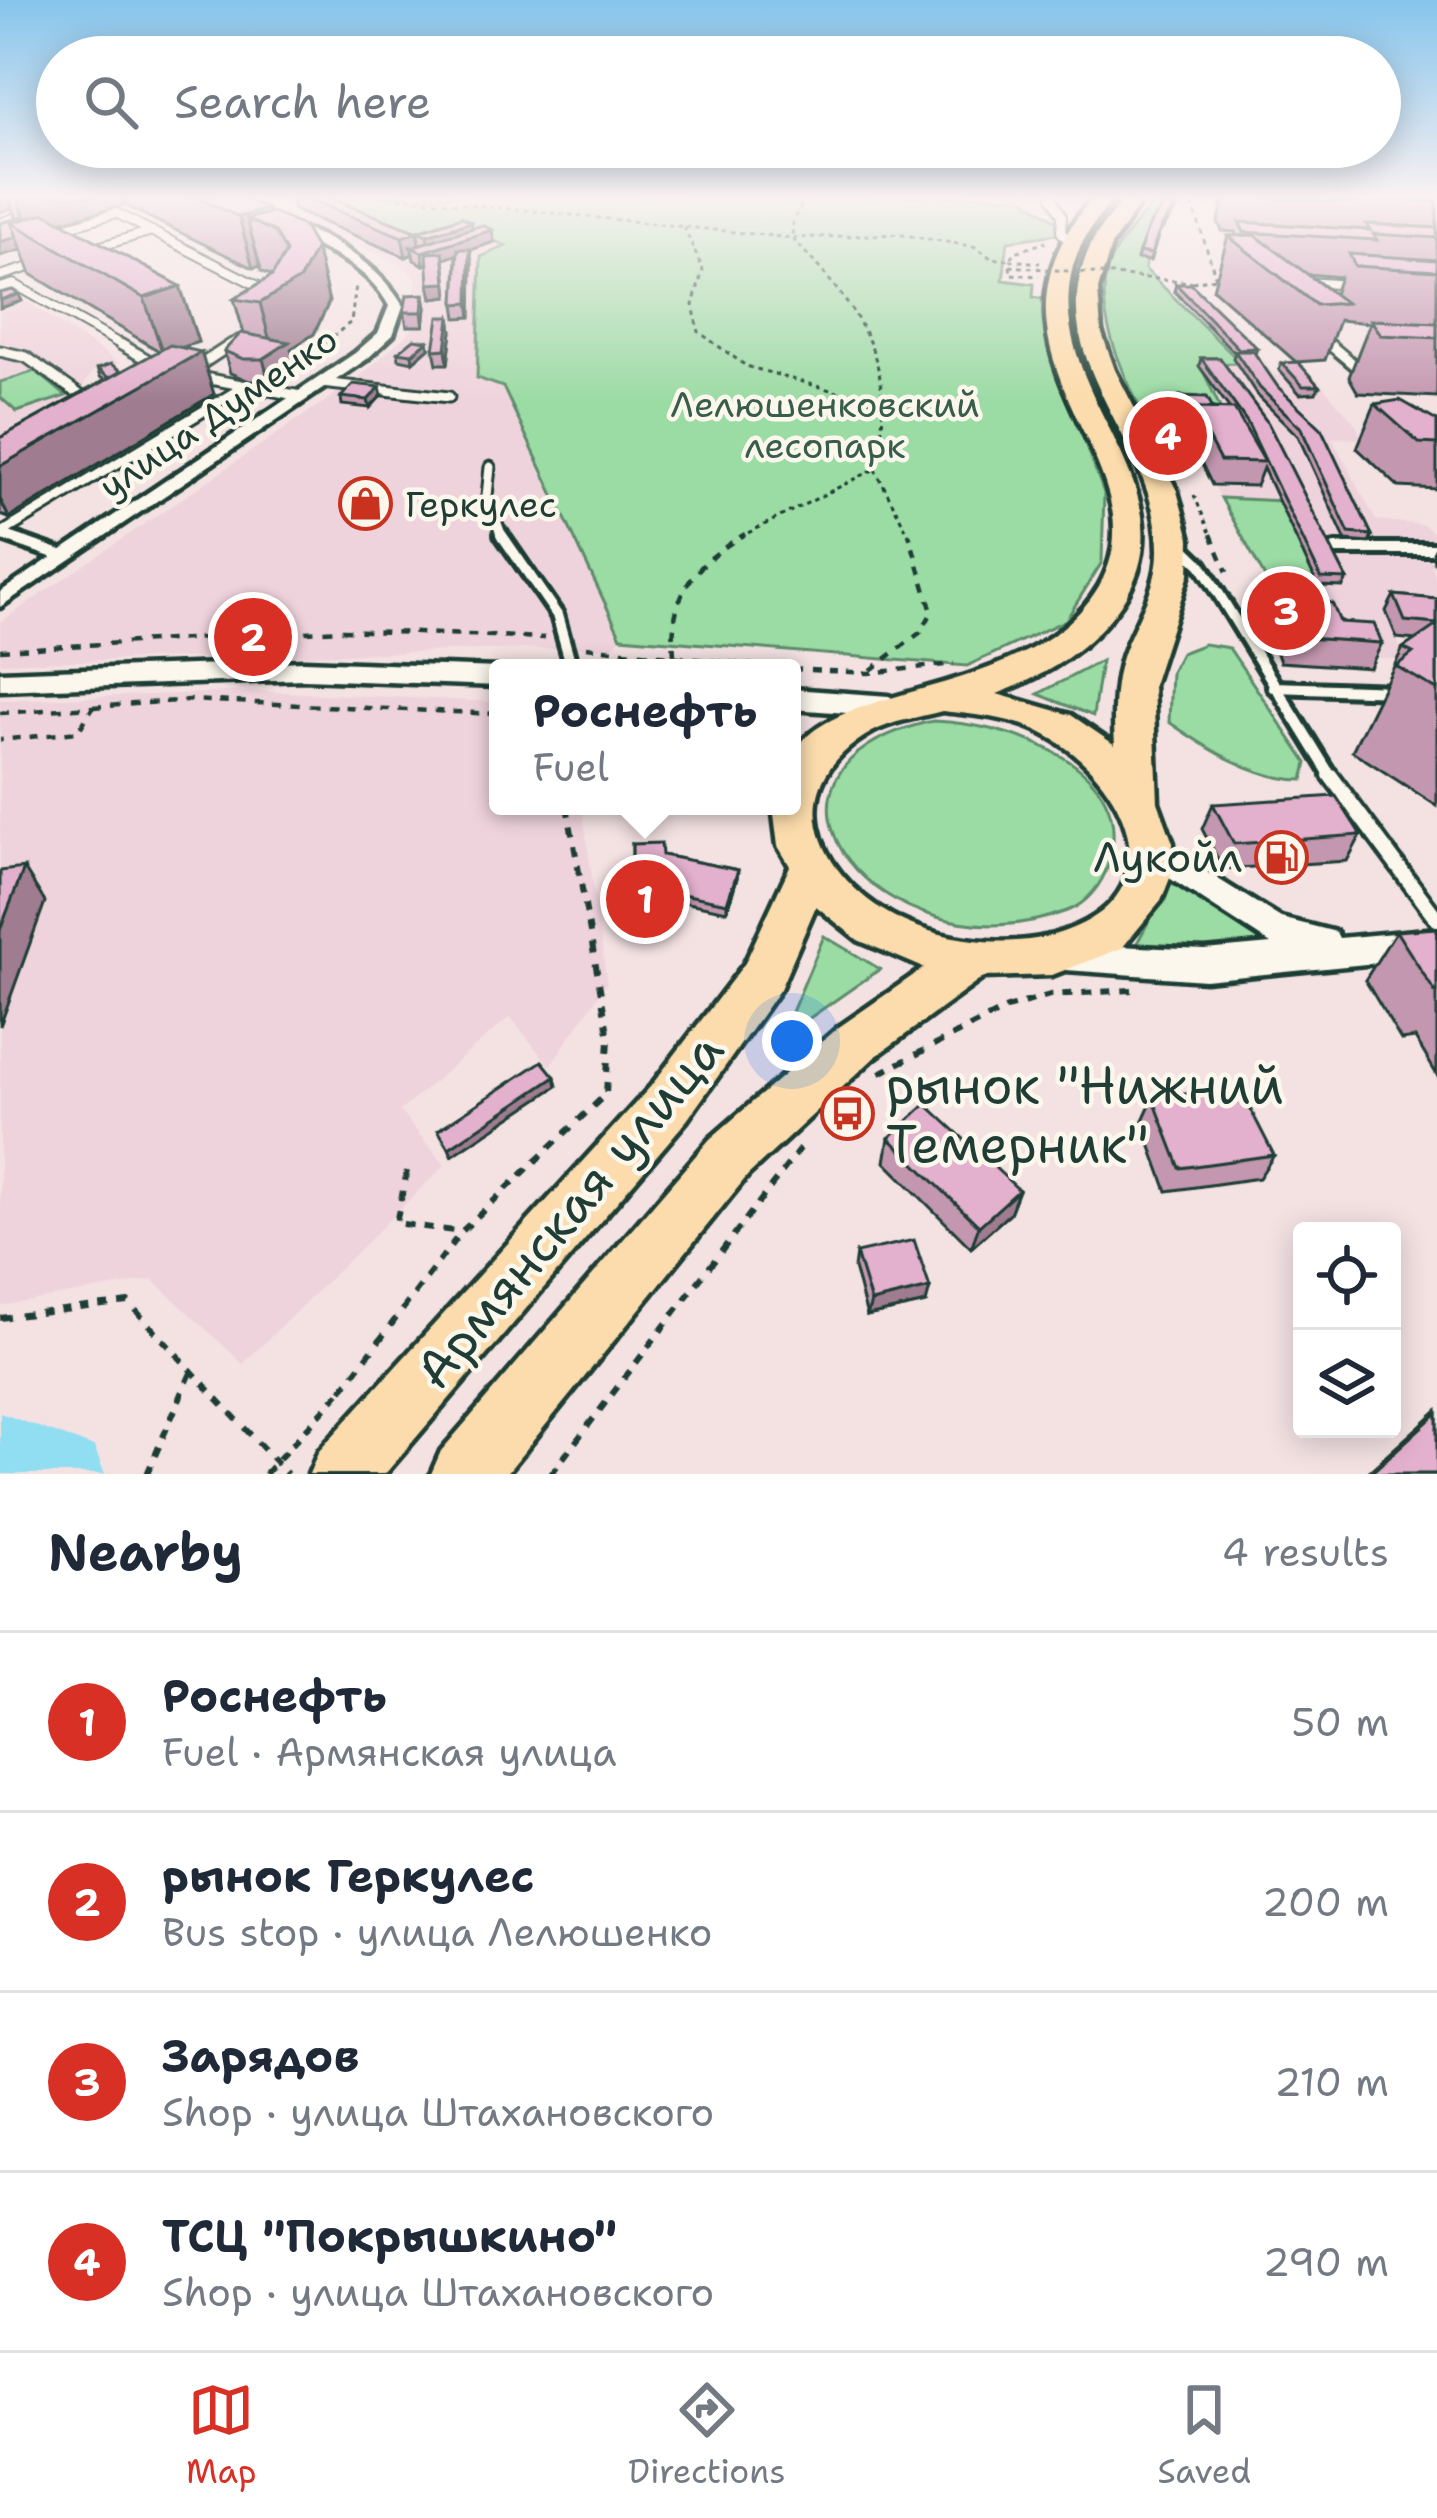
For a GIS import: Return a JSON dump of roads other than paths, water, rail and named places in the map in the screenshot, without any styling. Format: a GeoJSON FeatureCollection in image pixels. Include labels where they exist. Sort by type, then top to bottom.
{"type":"FeatureCollection","features":[{"type":"Feature","properties":{"kind":"main road"},"geometry":{"type":"LineString","coordinates":[[942,699],[990,684],[1069,645],[1116,586],[1128,557],[1132,535],[1123,494],[1065,362],[1058,265]]}},
{"type":"Feature","properties":{"kind":"main road"},"geometry":{"type":"LineString","coordinates":[[794,815],[796,838],[810,869],[839,903],[877,931],[919,950],[970,961],[1051,958],[1114,930],[1143,895],[1155,852],[1139,797],[1132,723],[1138,668],[1166,600],[1175,541],[1164,499],[1098,366],[1086,321],[1091,265]]}},
{"type":"Feature","properties":{"kind":"main road"},"geometry":{"type":"LineString","coordinates":[[801,777],[816,747],[850,721],[878,690],[1001,705],[1058,725],[1104,755],[1139,797]]}},
{"type":"Feature","properties":{"kind":"main road","name":"Армянская улица"},"geometry":{"type":"LineString","coordinates":[[355,1432],[669,1103],[763,975],[810,869]]}},
{"type":"Feature","properties":{"kind":"main road","name":"Армянская улица"},"geometry":{"type":"LineString","coordinates":[[464,1474],[729,1157],[857,1042],[970,961]]}},
{"type":"Feature","properties":{"kind":"street","name":"улица Думенко"},"geometry":{"type":"LineString","coordinates":[[0,602],[321,383],[385,334],[395,306],[386,282],[365,265]]}},
{"type":"Feature","properties":{"kind":"street"},"geometry":{"type":"LineString","coordinates":[[0,681],[304,670],[489,677]]}},
{"type":"Feature","properties":{"kind":"street"},"geometry":{"type":"LineString","coordinates":[[801,698],[878,690]]}},
{"type":"Feature","properties":{"kind":"street"},"geometry":{"type":"LineString","coordinates":[[1155,852],[1271,930],[1299,940],[1395,946]]}},
{"type":"Feature","properties":{"kind":"street"},"geometry":{"type":"LineString","coordinates":[[1051,958],[1204,965],[1437,943]]}},
{"type":"Feature","properties":{"kind":"lane"},"geometry":{"type":"LineString","coordinates":[[0,276],[37,265]]}},
{"type":"Feature","properties":{"kind":"lane"},"geometry":{"type":"LineString","coordinates":[[222,265],[263,285],[280,304]]}},
{"type":"Feature","properties":{"kind":"lane"},"geometry":{"type":"LineString","coordinates":[[0,276],[167,371],[148,379]]}},
{"type":"Feature","properties":{"kind":"lane"},"geometry":{"type":"LineString","coordinates":[[1297,282],[1367,286]]}},
{"type":"Feature","properties":{"kind":"lane"},"geometry":{"type":"LineString","coordinates":[[0,288],[14,284]]}},
{"type":"Feature","properties":{"kind":"lane"},"geometry":{"type":"LineString","coordinates":[[257,327],[186,374],[301,396]]}},
{"type":"Feature","properties":{"kind":"lane"},"geometry":{"type":"LineString","coordinates":[[1316,333],[1370,377]]}},
{"type":"Feature","properties":{"kind":"lane"},"geometry":{"type":"LineString","coordinates":[[0,352],[26,356],[84,398],[111,395]]}},
{"type":"Feature","properties":{"kind":"lane"},"geometry":{"type":"LineString","coordinates":[[321,383],[449,397]]}},
{"type":"Feature","properties":{"kind":"lane"},"geometry":{"type":"LineString","coordinates":[[0,534],[246,386]]}},
{"type":"Feature","properties":{"kind":"lane"},"geometry":{"type":"LineString","coordinates":[[490,467],[483,492],[490,522],[572,645],[572,659]]}},
{"type":"Feature","properties":{"kind":"lane"},"geometry":{"type":"LineString","coordinates":[[0,534],[63,556]]}},
{"type":"Feature","properties":{"kind":"lane"},"geometry":{"type":"LineString","coordinates":[[1175,541],[1201,565],[1333,780],[1437,919]]}},
{"type":"Feature","properties":{"kind":"lane"},"geometry":{"type":"LineString","coordinates":[[1335,549],[1437,549]]}},
{"type":"Feature","properties":{"kind":"lane"},"geometry":{"type":"LineString","coordinates":[[1273,687],[1384,692],[1400,691],[1415,680]]}},
{"type":"Feature","properties":{"kind":"waterway"},"geometry":{"type":"LineString","coordinates":[[0,1450],[67,1474]]}},
{"type":"Feature","properties":{"kind":"place","name":"ТСЦ \"Покрышкино\""},"geometry":{"type":"Point","coordinates":[1168,436]}},
{"type":"Feature","properties":{"kind":"place","name":"Геркулес"},"geometry":{"type":"Point","coordinates":[366,504]}},
{"type":"Feature","properties":{"kind":"place","name":"Зарядов"},"geometry":{"type":"Point","coordinates":[1286,611]}},
{"type":"Feature","properties":{"kind":"place","name":"рынок Геркулес"},"geometry":{"type":"Point","coordinates":[253,637]}},
{"type":"Feature","properties":{"kind":"place","name":"Лукойл"},"geometry":{"type":"Point","coordinates":[1281,857]}},
{"type":"Feature","properties":{"kind":"place","name":"Роснефть"},"geometry":{"type":"Point","coordinates":[645,899]}},
{"type":"Feature","properties":{"kind":"place","name":"рынок \"Нижний Темерник\""},"geometry":{"type":"Point","coordinates":[847,1114]}},
{"type":"Feature","properties":{"kind":"park label","name":"Лелюшенковский лесопарк"},"geometry":{"type":"Point","coordinates":[825,424]}}]}
